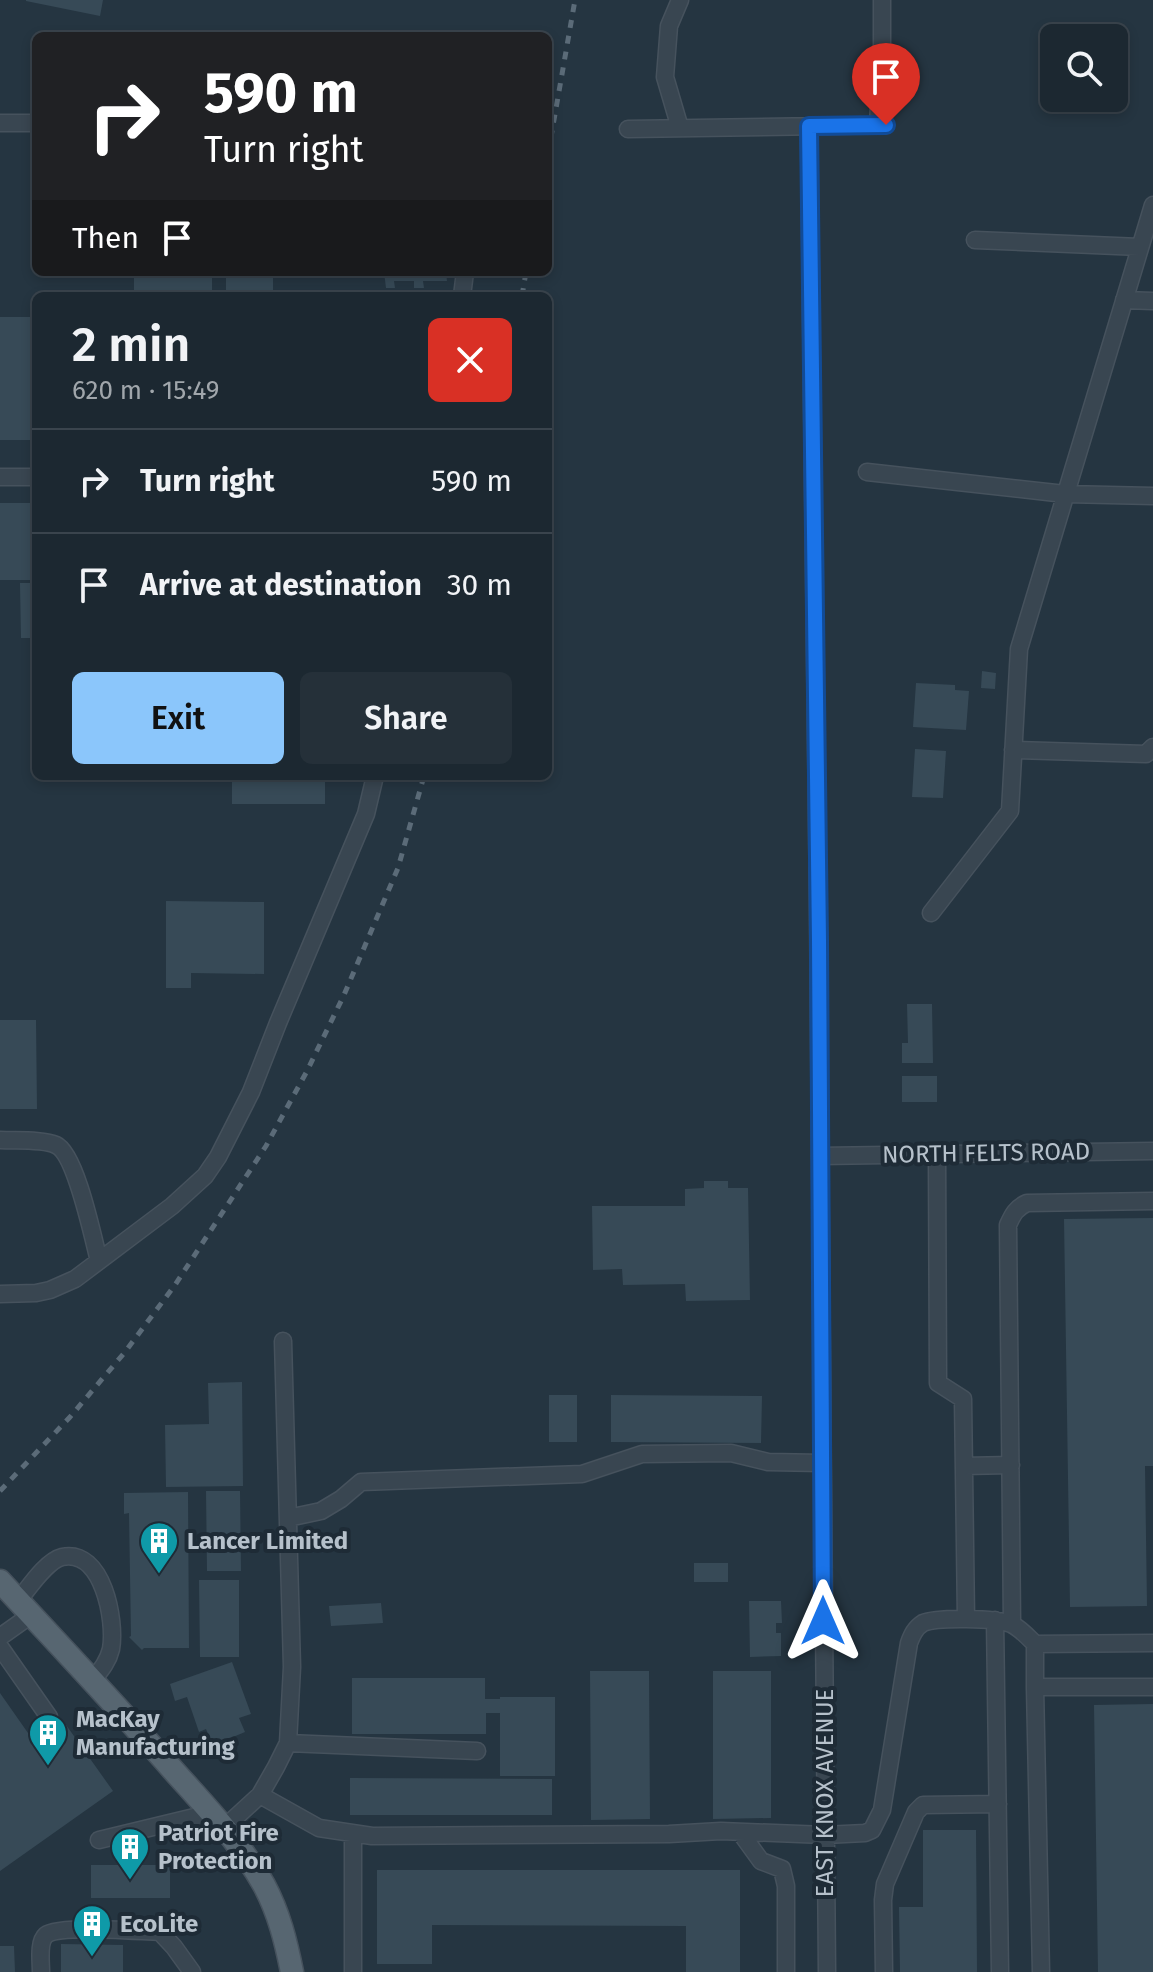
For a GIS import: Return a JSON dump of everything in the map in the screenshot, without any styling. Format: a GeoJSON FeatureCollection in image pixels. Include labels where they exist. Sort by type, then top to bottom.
{"type":"FeatureCollection","features":[{"type":"Feature","properties":{"kind":"main road"},"geometry":{"type":"LineString","coordinates":[[0,1581],[218,1820],[247,1857],[265,1887],[282,1926],[292,1972]]}},
{"type":"Feature","properties":{"kind":"street"},"geometry":{"type":"LineString","coordinates":[[680,0],[669,26],[665,77],[680,128]]}},
{"type":"Feature","properties":{"kind":"street"},"geometry":{"type":"LineString","coordinates":[[628,129],[882,125],[882,0]]}},
{"type":"Feature","properties":{"kind":"street"},"geometry":{"type":"LineString","coordinates":[[0,123],[32,123]]}},
{"type":"Feature","properties":{"kind":"street","name":"EAST KNOX AVENUE"},"geometry":{"type":"LineString","coordinates":[[809,126],[827,1972]]}},
{"type":"Feature","properties":{"kind":"street"},"geometry":{"type":"LineString","coordinates":[[931,913],[1010,811],[1019,649],[1153,205]]}},
{"type":"Feature","properties":{"kind":"street"},"geometry":{"type":"LineString","coordinates":[[975,240],[1140,247]]}},
{"type":"Feature","properties":{"kind":"street"},"geometry":{"type":"LineString","coordinates":[[1124,300],[1153,301]]}},
{"type":"Feature","properties":{"kind":"street"},"geometry":{"type":"LineString","coordinates":[[867,472],[1065,494],[1153,496]]}},
{"type":"Feature","properties":{"kind":"street"},"geometry":{"type":"LineString","coordinates":[[0,477],[32,477]]}},
{"type":"Feature","properties":{"kind":"street"},"geometry":{"type":"LineString","coordinates":[[1013,750],[1146,754],[1153,747]]}},
{"type":"Feature","properties":{"kind":"street"},"geometry":{"type":"LineString","coordinates":[[0,1294],[36,1293],[75,1279],[172,1206],[205,1176],[251,1092],[366,814],[374,780]]}},
{"type":"Feature","properties":{"kind":"street"},"geometry":{"type":"LineString","coordinates":[[0,1140],[54,1143],[64,1149],[77,1177],[99,1261]]}},
{"type":"Feature","properties":{"kind":"street","name":"NORTH FELTS ROAD"},"geometry":{"type":"LineString","coordinates":[[820,1156],[1153,1151]]}},
{"type":"Feature","properties":{"kind":"street"},"geometry":{"type":"LineString","coordinates":[[937,1153],[938,1383],[963,1399],[966,1619]]}},
{"type":"Feature","properties":{"kind":"street"},"geometry":{"type":"LineString","coordinates":[[1012,1624],[1008,1225],[1018,1207],[1027,1203],[1153,1201]]}},
{"type":"Feature","properties":{"kind":"street"},"geometry":{"type":"LineString","coordinates":[[99,1840],[218,1820],[260,1795],[288,1743],[292,1667],[283,1341]]}},
{"type":"Feature","properties":{"kind":"street"},"geometry":{"type":"LineString","coordinates":[[288,1518],[321,1511],[361,1482],[582,1474],[642,1454],[731,1453],[768,1462],[822,1463]]}},
{"type":"Feature","properties":{"kind":"street"},"geometry":{"type":"LineString","coordinates":[[964,1466],[1011,1465]]}},
{"type":"Feature","properties":{"kind":"street"},"geometry":{"type":"LineString","coordinates":[[0,1637],[24,1608],[45,1568],[62,1557],[74,1557],[87,1563],[106,1591],[112,1628],[109,1656],[92,1681]]}},
{"type":"Feature","properties":{"kind":"street"},"geometry":{"type":"LineString","coordinates":[[260,1795],[319,1828],[372,1836],[865,1833],[872,1830],[882,1810],[909,1643],[921,1624],[966,1619],[995,1620],[1012,1624],[1035,1644],[1153,1643]]}},
{"type":"Feature","properties":{"kind":"street"},"geometry":{"type":"LineString","coordinates":[[995,1620],[1000,1972]]}},
{"type":"Feature","properties":{"kind":"street"},"geometry":{"type":"LineString","coordinates":[[1035,1644],[1041,1972]]}},
{"type":"Feature","properties":{"kind":"street"},"geometry":{"type":"LineString","coordinates":[[0,1647],[49,1717]]}},
{"type":"Feature","properties":{"kind":"street"},"geometry":{"type":"LineString","coordinates":[[1035,1687],[1153,1687]]}},
{"type":"Feature","properties":{"kind":"street"},"geometry":{"type":"LineString","coordinates":[[288,1743],[477,1751]]}},
{"type":"Feature","properties":{"kind":"street"},"geometry":{"type":"LineString","coordinates":[[884,1972],[885,1884],[916,1812],[923,1805],[998,1804]]}},
{"type":"Feature","properties":{"kind":"street"},"geometry":{"type":"LineString","coordinates":[[740,1832],[761,1861],[782,1869],[786,1886],[786,1972]]}},
{"type":"Feature","properties":{"kind":"street"},"geometry":{"type":"LineString","coordinates":[[353,1833],[353,1972]]}},
{"type":"Feature","properties":{"kind":"street"},"geometry":{"type":"LineString","coordinates":[[41,1972],[41,1942],[47,1934],[59,1930],[102,1930],[160,1932],[192,1972]]}},
{"type":"Feature","properties":{"kind":"building"},"geometry":{"type":"Polygon","coordinates":[[[26,0],[103,0],[100,16],[26,0]]]}},
{"type":"Feature","properties":{"kind":"building"},"geometry":{"type":"Polygon","coordinates":[[[134,276],[212,276],[212,292],[134,292],[134,276]]]}},
{"type":"Feature","properties":{"kind":"building"},"geometry":{"type":"Polygon","coordinates":[[[226,276],[273,276],[273,292],[226,292],[226,276]]]}},
{"type":"Feature","properties":{"kind":"building"},"geometry":{"type":"Polygon","coordinates":[[[384,276],[446,276],[447,281],[423,281],[424,288],[414,288],[414,281],[394,281],[395,288],[386,288],[384,276]]]}},
{"type":"Feature","properties":{"kind":"building"},"geometry":{"type":"Polygon","coordinates":[[[0,317],[32,317],[32,440],[0,440],[0,317]]]}},
{"type":"Feature","properties":{"kind":"building"},"geometry":{"type":"Polygon","coordinates":[[[0,503],[32,503],[32,580],[0,580],[0,503]]]}},
{"type":"Feature","properties":{"kind":"building"},"geometry":{"type":"Polygon","coordinates":[[[20,583],[32,583],[32,638],[21,638],[20,583]]]}},
{"type":"Feature","properties":{"kind":"building"},"geometry":{"type":"Polygon","coordinates":[[[982,671],[996,673],[995,689],[981,688],[982,671]]]}},
{"type":"Feature","properties":{"kind":"building"},"geometry":{"type":"Polygon","coordinates":[[[916,683],[955,685],[955,690],[969,691],[966,730],[913,727],[916,683]]]}},
{"type":"Feature","properties":{"kind":"building"},"geometry":{"type":"Polygon","coordinates":[[[915,749],[946,751],[943,798],[912,797],[915,749]]]}},
{"type":"Feature","properties":{"kind":"building"},"geometry":{"type":"Polygon","coordinates":[[[232,780],[325,780],[325,804],[232,804],[232,780]]]}},
{"type":"Feature","properties":{"kind":"building"},"geometry":{"type":"Polygon","coordinates":[[[166,901],[264,902],[264,974],[191,973],[191,988],[166,988],[166,901]]]}},
{"type":"Feature","properties":{"kind":"building"},"geometry":{"type":"Polygon","coordinates":[[[907,1004],[932,1004],[933,1063],[902,1063],[902,1043],[908,1043],[907,1004]]]}},
{"type":"Feature","properties":{"kind":"building"},"geometry":{"type":"Polygon","coordinates":[[[0,1020],[36,1020],[37,1109],[0,1109],[0,1020]]]}},
{"type":"Feature","properties":{"kind":"building"},"geometry":{"type":"Polygon","coordinates":[[[902,1076],[937,1076],[937,1102],[902,1102],[902,1076]]]}},
{"type":"Feature","properties":{"kind":"building"},"geometry":{"type":"Polygon","coordinates":[[[704,1181],[728,1181],[728,1188],[748,1188],[750,1300],[686,1301],[685,1284],[623,1285],[622,1269],[593,1270],[592,1206],[685,1206],[685,1189],[704,1188],[704,1181]]]}},
{"type":"Feature","properties":{"kind":"building"},"geometry":{"type":"Polygon","coordinates":[[[1153,1218],[1153,1466],[1145,1466],[1147,1606],[1070,1607],[1064,1219],[1153,1218]]]}},
{"type":"Feature","properties":{"kind":"building"},"geometry":{"type":"Polygon","coordinates":[[[242,1382],[243,1486],[166,1487],[165,1425],[209,1424],[208,1383],[242,1382]]]}},
{"type":"Feature","properties":{"kind":"building"},"geometry":{"type":"Polygon","coordinates":[[[549,1395],[577,1395],[577,1442],[549,1442],[549,1395]]]}},
{"type":"Feature","properties":{"kind":"building"},"geometry":{"type":"Polygon","coordinates":[[[611,1395],[762,1396],[761,1443],[611,1442],[611,1395]]]}},
{"type":"Feature","properties":{"kind":"building"},"geometry":{"type":"Polygon","coordinates":[[[206,1491],[240,1491],[241,1571],[207,1571],[206,1491]]]}},
{"type":"Feature","properties":{"kind":"building","name":"Lancer Limited"},"geometry":{"type":"Polygon","coordinates":[[[188,1492],[189,1648],[142,1650],[129,1637],[129,1513],[124,1514],[124,1493],[188,1492]]]}},
{"type":"Feature","properties":{"kind":"building"},"geometry":{"type":"Polygon","coordinates":[[[694,1563],[728,1563],[728,1582],[694,1582],[694,1563]]]}},
{"type":"Feature","properties":{"kind":"building"},"geometry":{"type":"Polygon","coordinates":[[[199,1580],[239,1580],[239,1657],[200,1657],[199,1580]]]}},
{"type":"Feature","properties":{"kind":"building"},"geometry":{"type":"Polygon","coordinates":[[[749,1601],[781,1601],[782,1623],[776,1623],[776,1633],[781,1633],[781,1656],[750,1657],[749,1601]]]}},
{"type":"Feature","properties":{"kind":"building"},"geometry":{"type":"Polygon","coordinates":[[[381,1603],[383,1623],[331,1626],[329,1606],[381,1603]]]}},
{"type":"Feature","properties":{"kind":"building"},"geometry":{"type":"Polygon","coordinates":[[[232,1662],[251,1714],[239,1718],[245,1732],[233,1737],[237,1749],[223,1754],[218,1742],[212,1744],[206,1729],[199,1732],[187,1697],[175,1701],[170,1684],[232,1662]]]}},
{"type":"Feature","properties":{"kind":"building"},"geometry":{"type":"Polygon","coordinates":[[[590,1671],[649,1671],[650,1819],[591,1820],[590,1671]]]}},
{"type":"Feature","properties":{"kind":"building"},"geometry":{"type":"Polygon","coordinates":[[[713,1671],[771,1671],[771,1818],[713,1819],[713,1671]]]}},
{"type":"Feature","properties":{"kind":"building"},"geometry":{"type":"Polygon","coordinates":[[[352,1678],[485,1678],[485,1699],[555,1697],[555,1776],[500,1776],[500,1713],[486,1713],[486,1734],[352,1734],[352,1678]]]}},
{"type":"Feature","properties":{"kind":"building","name":"MacKay Manufacturing"},"geometry":{"type":"Polygon","coordinates":[[[0,1693],[35,1743],[64,1722],[113,1791],[0,1871],[0,1693]]]}},
{"type":"Feature","properties":{"kind":"building"},"geometry":{"type":"Polygon","coordinates":[[[1153,1704],[1153,1972],[1098,1972],[1094,1705],[1153,1704]]]}},
{"type":"Feature","properties":{"kind":"building"},"geometry":{"type":"Polygon","coordinates":[[[350,1778],[552,1779],[552,1815],[350,1815],[350,1778]]]}},
{"type":"Feature","properties":{"kind":"building"},"geometry":{"type":"Polygon","coordinates":[[[923,1830],[976,1830],[977,1972],[900,1972],[899,1907],[923,1907],[923,1830]]]}},
{"type":"Feature","properties":{"kind":"building","name":"Patriot Fire Protection"},"geometry":{"type":"Polygon","coordinates":[[[91,1865],[170,1865],[170,1898],[91,1898],[91,1865]]]}},
{"type":"Feature","properties":{"kind":"building"},"geometry":{"type":"Polygon","coordinates":[[[377,1870],[740,1870],[740,1972],[686,1972],[686,1926],[432,1925],[432,1964],[377,1964],[377,1870]]]}},
{"type":"Feature","properties":{"kind":"building","name":"EcoLite"},"geometry":{"type":"Polygon","coordinates":[[[61,1944],[123,1945],[123,1972],[61,1972],[61,1944]]]}},
{"type":"Feature","properties":{"kind":"building"},"geometry":{"type":"Polygon","coordinates":[[[0,1946],[14,1946],[15,1972],[0,1972],[0,1946]]]}},
{"type":"Feature","properties":{"kind":"railway"},"geometry":{"type":"LineString","coordinates":[[552,131],[575,0]]}},
{"type":"Feature","properties":{"kind":"railway"},"geometry":{"type":"LineString","coordinates":[[523,292],[525,276]]}},
{"type":"Feature","properties":{"kind":"railway"},"geometry":{"type":"LineString","coordinates":[[0,1491],[70,1417],[125,1352],[175,1285],[266,1146],[344,995],[398,868],[423,780]]}},
{"type":"Feature","properties":{"kind":"place","name":"Lancer Limited"},"geometry":{"type":"Point","coordinates":[159,1575]}},
{"type":"Feature","properties":{"kind":"place","name":"MacKay Manufacturing"},"geometry":{"type":"Point","coordinates":[48,1767]}},
{"type":"Feature","properties":{"kind":"place","name":"Patriot Fire Protection"},"geometry":{"type":"Point","coordinates":[130,1881]}},
{"type":"Feature","properties":{"kind":"place","name":"EcoLite"},"geometry":{"type":"Point","coordinates":[92,1958]}},
{"type":"Feature","properties":{"kind":"route"},"geometry":{"type":"LineString","coordinates":[[823,1621],[809,126],[886,125]]}}]}
